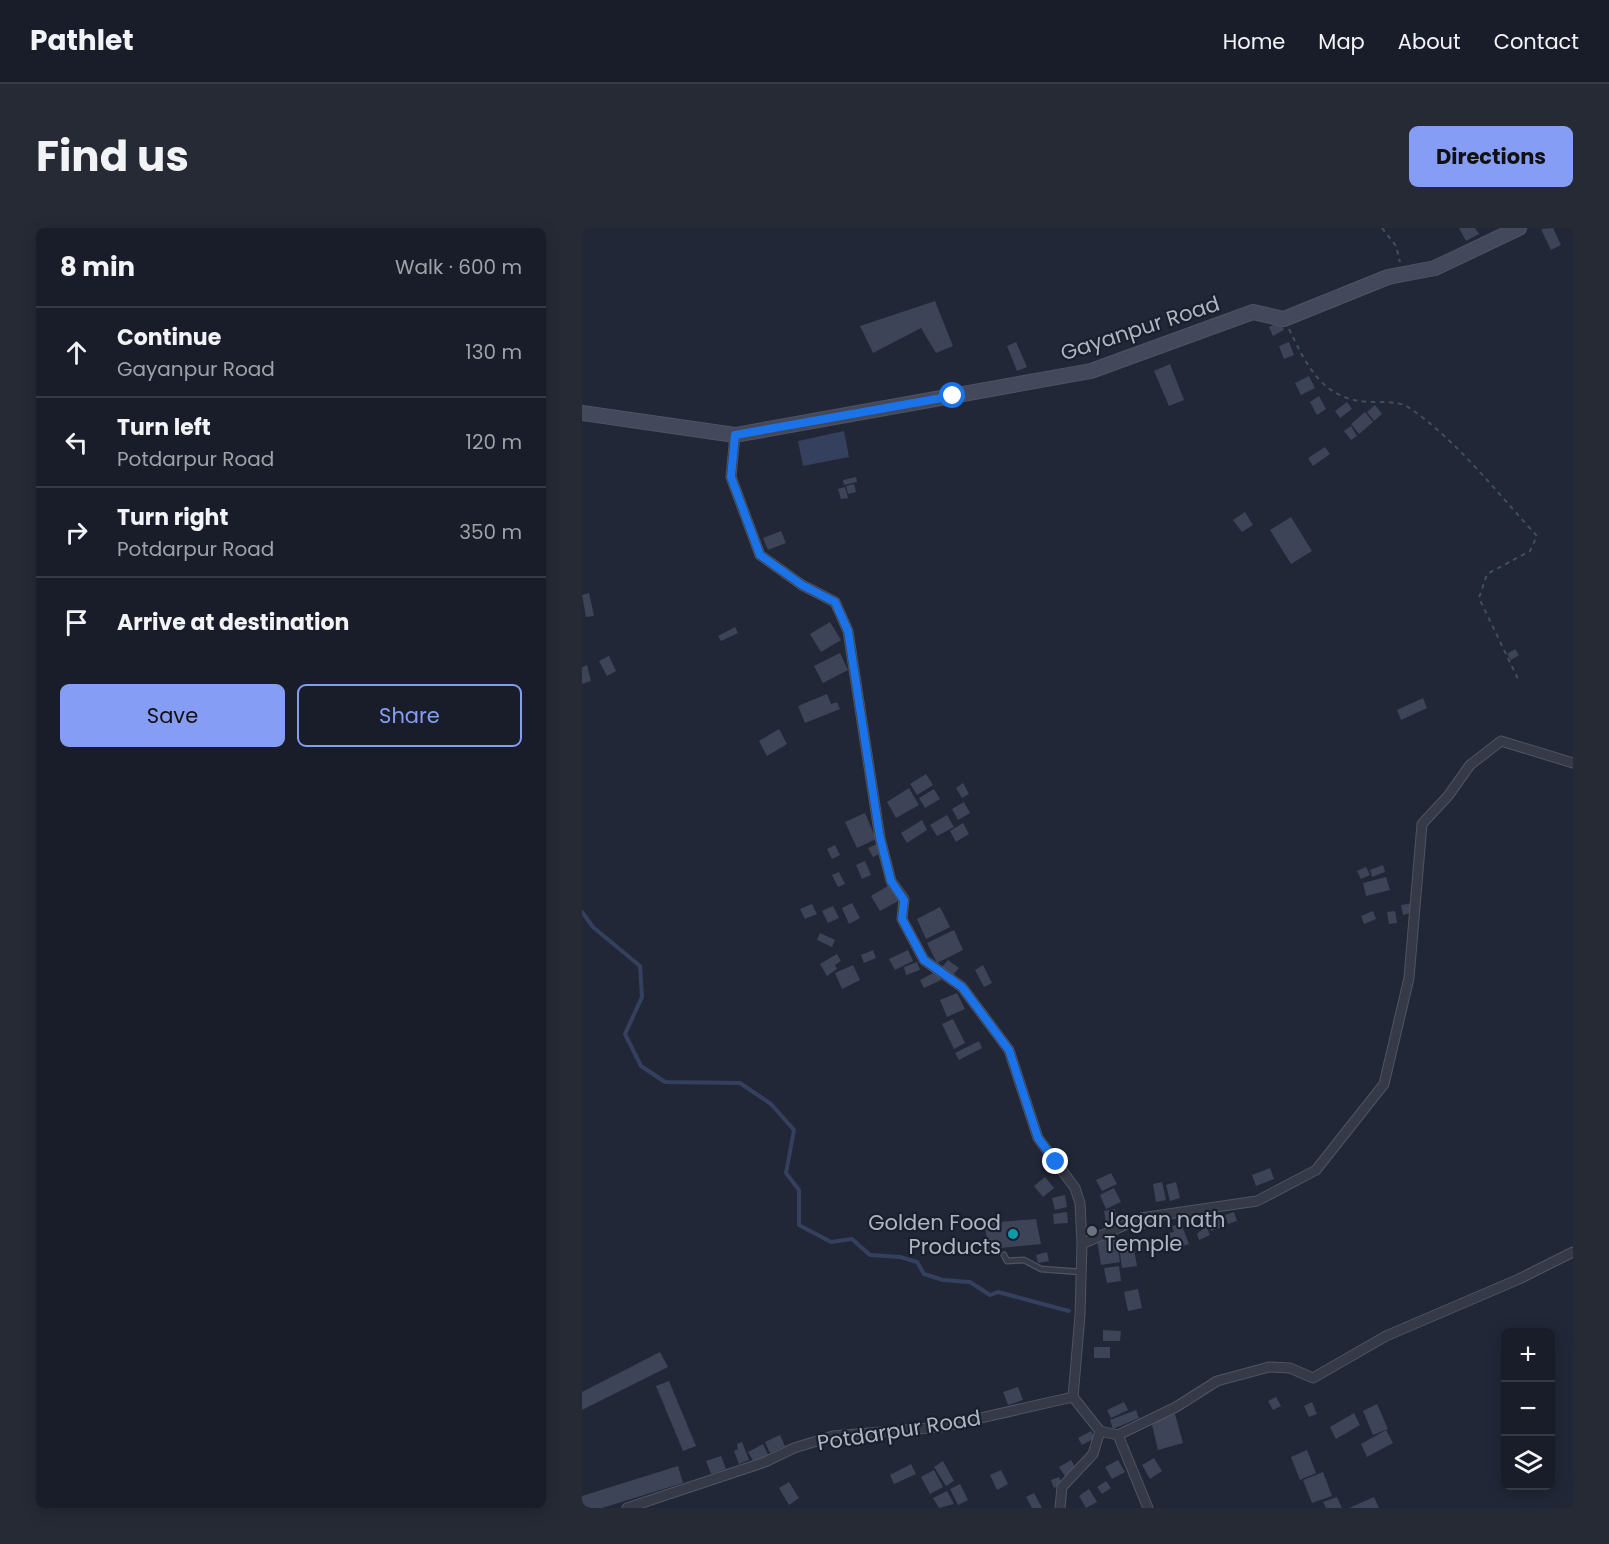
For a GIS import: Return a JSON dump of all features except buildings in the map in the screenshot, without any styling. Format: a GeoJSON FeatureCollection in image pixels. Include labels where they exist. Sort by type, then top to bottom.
{"type":"FeatureCollection","features":[{"type":"Feature","properties":{"kind":"street"},"geometry":{"type":"LineString","coordinates":[[1284,319],[1388,277],[1435,268],[1519,228]]}},
{"type":"Feature","properties":{"kind":"street","name":"Gayanpur Road"},"geometry":{"type":"LineString","coordinates":[[582,414],[735,435],[1091,371],[1253,312],[1284,319]]}},
{"type":"Feature","properties":{"kind":"street"},"geometry":{"type":"LineString","coordinates":[[735,435],[731,477],[760,555],[802,585],[835,602],[848,631],[880,838],[891,881],[904,900],[902,919],[924,960],[962,987],[1009,1050],[1038,1138],[1076,1188],[1080,1203],[1082,1244],[1073,1397],[1100,1431],[1118,1435],[1176,1407],[1217,1381],[1269,1367],[1290,1368],[1313,1378],[1386,1336],[1519,1279],[1573,1252]]}},
{"type":"Feature","properties":{"kind":"street"},"geometry":{"type":"LineString","coordinates":[[1082,1244],[1140,1218],[1257,1201],[1316,1170],[1384,1084],[1409,978],[1422,824],[1448,796],[1470,765],[1501,741],[1573,763]]}},
{"type":"Feature","properties":{"kind":"street","name":"Potdarpur Road"},"geometry":{"type":"LineString","coordinates":[[627,1508],[723,1477],[765,1462],[794,1448],[833,1436],[941,1427],[1073,1397]]}},
{"type":"Feature","properties":{"kind":"street"},"geometry":{"type":"LineString","coordinates":[[1060,1508],[1062,1487],[1093,1454],[1100,1431]]}},
{"type":"Feature","properties":{"kind":"street"},"geometry":{"type":"LineString","coordinates":[[1118,1435],[1148,1508]]}},
{"type":"Feature","properties":{"kind":"lane"},"geometry":{"type":"LineString","coordinates":[[1004,1255],[1007,1261],[1024,1260],[1041,1269],[1081,1272]]}},
{"type":"Feature","properties":{"kind":"path"},"geometry":{"type":"LineString","coordinates":[[1382,228],[1396,246],[1402,274]]}},
{"type":"Feature","properties":{"kind":"path"},"geometry":{"type":"LineString","coordinates":[[1284,319],[1307,366],[1326,389],[1362,401],[1406,406],[1457,449],[1537,536],[1530,551],[1487,574],[1479,598],[1518,679]]}},
{"type":"Feature","properties":{"kind":"water"},"geometry":{"type":"Polygon","coordinates":[[[844,431],[849,457],[803,466],[798,441],[844,431]]]}},
{"type":"Feature","properties":{"kind":"waterway"},"geometry":{"type":"LineString","coordinates":[[582,912],[593,927],[640,966],[642,997],[625,1034],[641,1066],[665,1082],[740,1083],[771,1104],[794,1130],[786,1173],[799,1190],[799,1225],[831,1242],[852,1239],[870,1255],[900,1257],[917,1262],[924,1274],[943,1280],[970,1282],[990,1295],[998,1292],[1069,1311]]}},
{"type":"Feature","properties":{"kind":"place","name":"Jagan nath Temple"},"geometry":{"type":"Point","coordinates":[1092,1231]}},
{"type":"Feature","properties":{"kind":"place","name":"Golden Food Products"},"geometry":{"type":"Point","coordinates":[1013,1234]}},
{"type":"Feature","properties":{"kind":"route"},"geometry":{"type":"LineString","coordinates":[[953,396],[735,435],[731,477],[760,555],[802,585],[835,602],[848,631],[880,838],[891,881],[904,900],[902,919],[924,960],[962,987],[1009,1050],[1038,1138],[1056,1162]]}}]}
